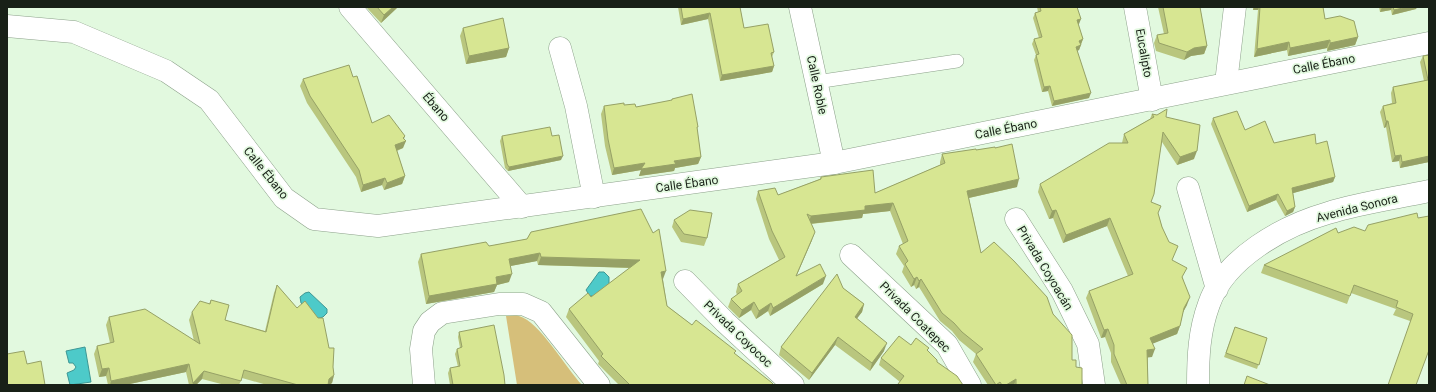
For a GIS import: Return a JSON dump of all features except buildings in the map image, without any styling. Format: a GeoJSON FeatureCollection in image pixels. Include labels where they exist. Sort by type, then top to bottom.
{"type":"FeatureCollection","features":[{"type":"Feature","properties":{"kind":"street","name":"Ébano"},"geometry":{"type":"LineString","coordinates":[[350,7],[522,207]]}},
{"type":"Feature","properties":{"kind":"street","name":"Calle Roble"},"geometry":{"type":"LineString","coordinates":[[800,7],[834,163]]}},
{"type":"Feature","properties":{"kind":"street","name":"Eucalipto"},"geometry":{"type":"LineString","coordinates":[[1135,7],[1152,100]]}},
{"type":"Feature","properties":{"kind":"street"},"geometry":{"type":"LineString","coordinates":[[1226,84],[1235,7]]}},
{"type":"Feature","properties":{"kind":"street","name":"Calle Ébano"},"geometry":{"type":"LineString","coordinates":[[7,26],[74,32],[166,71],[209,100],[284,198],[314,219],[378,226],[834,163],[1429,44]]}},
{"type":"Feature","properties":{"kind":"street"},"geometry":{"type":"LineString","coordinates":[[560,48],[576,106],[594,197]]}},
{"type":"Feature","properties":{"kind":"street"},"geometry":{"type":"LineString","coordinates":[[1188,188],[1217,289]]}},
{"type":"Feature","properties":{"kind":"street","name":"Avenida Sonora"},"geometry":{"type":"LineString","coordinates":[[1198,385],[1199,339],[1209,303],[1224,277],[1250,250],[1290,227],[1328,212],[1429,191]]}},
{"type":"Feature","properties":{"kind":"street","name":"Privada Coyoacán"},"geometry":{"type":"LineString","coordinates":[[1016,219],[1062,291],[1088,344],[1094,385]]}},
{"type":"Feature","properties":{"kind":"street","name":"Privada Coatepec"},"geometry":{"type":"LineString","coordinates":[[851,255],[947,345],[970,385]]}},
{"type":"Feature","properties":{"kind":"street","name":"Privada Coyococ"},"geometry":{"type":"LineString","coordinates":[[685,281],[725,322],[793,385]]}},
{"type":"Feature","properties":{"kind":"street"},"geometry":{"type":"LineString","coordinates":[[424,385],[422,349],[424,331],[430,322],[442,313],[499,304],[523,304],[541,312],[598,385]]}},
{"type":"Feature","properties":{"kind":"lane"},"geometry":{"type":"LineString","coordinates":[[816,82],[957,61]]}},
{"type":"Feature","properties":{"kind":"shaded area"},"geometry":{"type":"Polygon","coordinates":[[[506,316],[519,316],[535,326],[582,385],[517,385],[506,316]]]}},
{"type":"Feature","properties":{"kind":"water"},"geometry":{"type":"Polygon","coordinates":[[[599,272],[604,272],[609,277],[609,284],[596,296],[590,296],[586,290],[599,272]]]}},
{"type":"Feature","properties":{"kind":"water"},"geometry":{"type":"Polygon","coordinates":[[[309,292],[327,309],[327,313],[323,317],[316,319],[301,303],[300,297],[309,292]]]}},
{"type":"Feature","properties":{"kind":"water"},"geometry":{"type":"Polygon","coordinates":[[[85,347],[91,382],[70,385],[67,373],[74,370],[76,367],[73,363],[69,363],[66,351],[85,347]]]}}]}
